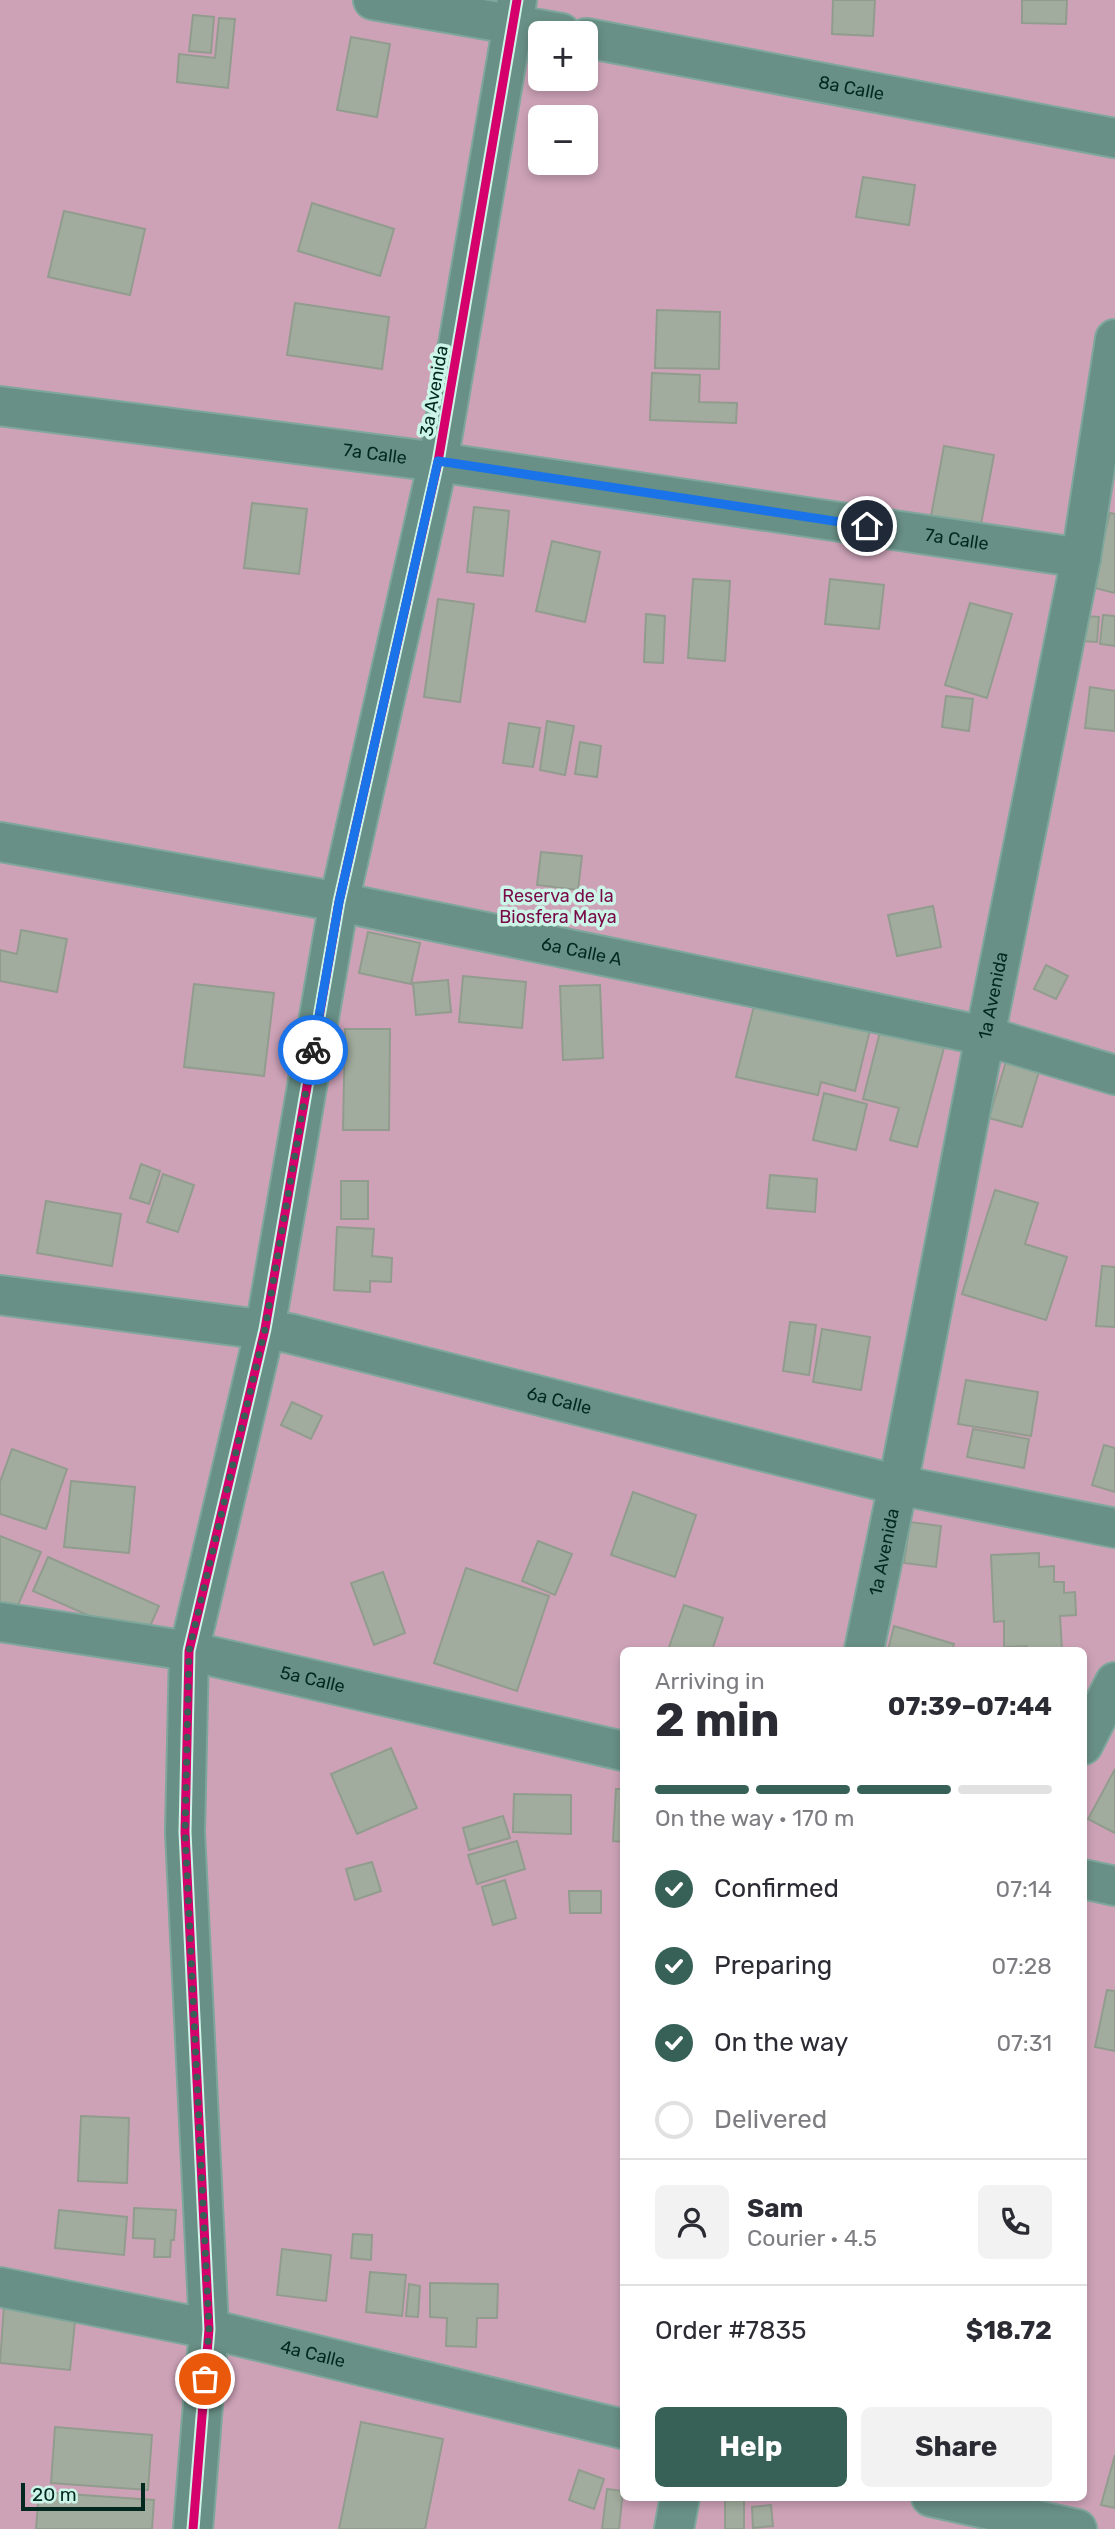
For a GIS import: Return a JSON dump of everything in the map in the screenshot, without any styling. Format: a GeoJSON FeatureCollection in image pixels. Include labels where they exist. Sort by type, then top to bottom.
{"type":"FeatureCollection","features":[{"type":"Feature","properties":{"kind":"street"},"geometry":{"type":"LineString","coordinates":[[373,0],[515,12],[535,21]]}},
{"type":"Feature","properties":{"kind":"street","name":"3a Avenida"},"geometry":{"type":"LineString","coordinates":[[193,2529],[209,2329],[185,1832],[189,1651],[265,1329],[339,902],[438,461],[515,12]]}},
{"type":"Feature","properties":{"kind":"street","name":"8a Calle"},"geometry":{"type":"LineString","coordinates":[[598,40],[1115,138]]}},
{"type":"Feature","properties":{"kind":"street","name":"1a Avenida"},"geometry":{"type":"LineString","coordinates":[[865,1647],[1081,558],[1115,339]]}},
{"type":"Feature","properties":{"kind":"street","name":"7a Calle"},"geometry":{"type":"LineString","coordinates":[[0,406],[438,461],[1081,558]]}},
{"type":"Feature","properties":{"kind":"street","name":"6a Calle A"},"geometry":{"type":"LineString","coordinates":[[0,842],[339,902],[985,1037],[1115,1075]]}},
{"type":"Feature","properties":{"kind":"street","name":"6a Calle"},"geometry":{"type":"LineString","coordinates":[[0,1295],[265,1329],[898,1485],[1115,1528]]}},
{"type":"Feature","properties":{"kind":"street","name":"5a Calle"},"geometry":{"type":"LineString","coordinates":[[0,1622],[189,1651],[620,1750]]}},
{"type":"Feature","properties":{"kind":"street"},"geometry":{"type":"LineString","coordinates":[[1087,1737],[1115,1682]]}},
{"type":"Feature","properties":{"kind":"street"},"geometry":{"type":"LineString","coordinates":[[1087,1880],[1115,1886]]}},
{"type":"Feature","properties":{"kind":"street","name":"4a Calle"},"geometry":{"type":"LineString","coordinates":[[0,2287],[209,2329],[620,2428]]}},
{"type":"Feature","properties":{"kind":"street"},"geometry":{"type":"LineString","coordinates":[[674,2529],[679,2501]]}},
{"type":"Feature","properties":{"kind":"street"},"geometry":{"type":"LineString","coordinates":[[949,2501],[1077,2529]]}},
{"type":"Feature","properties":{"kind":"green space","name":"Reserva de la Biosfera Maya"},"geometry":{"type":"Polygon","coordinates":[[[0,0],[1115,0],[1115,2529],[0,2529],[0,0]]]}},
{"type":"Feature","properties":{"kind":"building"},"geometry":{"type":"Polygon","coordinates":[[[833,0],[875,0],[873,36],[832,34],[833,0]]]}},
{"type":"Feature","properties":{"kind":"building"},"geometry":{"type":"Polygon","coordinates":[[[1022,0],[1067,0],[1066,24],[1022,23],[1022,0]]]}},
{"type":"Feature","properties":{"kind":"building"},"geometry":{"type":"Polygon","coordinates":[[[193,15],[214,17],[211,53],[189,51],[193,15]]]}},
{"type":"Feature","properties":{"kind":"building"},"geometry":{"type":"Polygon","coordinates":[[[219,18],[235,19],[228,88],[177,82],[179,54],[215,58],[219,18]]]}},
{"type":"Feature","properties":{"kind":"building"},"geometry":{"type":"Polygon","coordinates":[[[351,37],[390,44],[377,117],[337,110],[351,37]]]}},
{"type":"Feature","properties":{"kind":"building"},"geometry":{"type":"Polygon","coordinates":[[[863,177],[915,185],[909,225],[856,217],[863,177]]]}},
{"type":"Feature","properties":{"kind":"building"},"geometry":{"type":"Polygon","coordinates":[[[312,203],[394,229],[380,276],[298,251],[312,203]]]}},
{"type":"Feature","properties":{"kind":"building"},"geometry":{"type":"Polygon","coordinates":[[[64,211],[145,229],[130,295],[48,277],[64,211]]]}},
{"type":"Feature","properties":{"kind":"building"},"geometry":{"type":"Polygon","coordinates":[[[295,303],[389,317],[382,369],[287,355],[295,303]]]}},
{"type":"Feature","properties":{"kind":"building"},"geometry":{"type":"Polygon","coordinates":[[[657,310],[720,312],[719,369],[655,368],[657,310]]]}},
{"type":"Feature","properties":{"kind":"building"},"geometry":{"type":"Polygon","coordinates":[[[652,373],[700,375],[699,402],[737,403],[736,423],[650,420],[652,373]]]}},
{"type":"Feature","properties":{"kind":"building"},"geometry":{"type":"Polygon","coordinates":[[[944,446],[994,455],[981,524],[931,516],[944,446]]]}},
{"type":"Feature","properties":{"kind":"building"},"geometry":{"type":"Polygon","coordinates":[[[252,503],[307,509],[299,574],[244,568],[252,503]]]}},
{"type":"Feature","properties":{"kind":"building"},"geometry":{"type":"Polygon","coordinates":[[[474,507],[509,511],[503,576],[467,572],[474,507]]]}},
{"type":"Feature","properties":{"kind":"building"},"geometry":{"type":"Polygon","coordinates":[[[1110,513],[1115,514],[1115,593],[1091,587],[1110,513]]]}},
{"type":"Feature","properties":{"kind":"building"},"geometry":{"type":"Polygon","coordinates":[[[552,541],[600,552],[585,622],[536,611],[552,541]]]}},
{"type":"Feature","properties":{"kind":"building"},"geometry":{"type":"Polygon","coordinates":[[[693,579],[730,581],[725,661],[688,658],[693,579]]]}},
{"type":"Feature","properties":{"kind":"building"},"geometry":{"type":"Polygon","coordinates":[[[830,579],[884,585],[879,629],[825,624],[830,579]]]}},
{"type":"Feature","properties":{"kind":"building"},"geometry":{"type":"Polygon","coordinates":[[[438,599],[474,604],[460,702],[424,697],[438,599]]]}},
{"type":"Feature","properties":{"kind":"building"},"geometry":{"type":"Polygon","coordinates":[[[970,603],[1012,614],[987,698],[945,685],[970,603]]]}},
{"type":"Feature","properties":{"kind":"building"},"geometry":{"type":"Polygon","coordinates":[[[646,614],[665,616],[663,663],[644,662],[646,614]]]}},
{"type":"Feature","properties":{"kind":"building"},"geometry":{"type":"Polygon","coordinates":[[[1103,615],[1115,616],[1115,646],[1100,644],[1103,615]]]}},
{"type":"Feature","properties":{"kind":"building"},"geometry":{"type":"Polygon","coordinates":[[[1084,616],[1099,617],[1097,642],[1082,641],[1084,616]]]}},
{"type":"Feature","properties":{"kind":"building"},"geometry":{"type":"Polygon","coordinates":[[[1090,687],[1115,691],[1115,731],[1085,728],[1090,687]]]}},
{"type":"Feature","properties":{"kind":"building"},"geometry":{"type":"Polygon","coordinates":[[[946,696],[973,699],[969,731],[942,727],[946,696]]]}},
{"type":"Feature","properties":{"kind":"building"},"geometry":{"type":"Polygon","coordinates":[[[547,721],[574,726],[565,775],[540,770],[547,721]]]}},
{"type":"Feature","properties":{"kind":"building"},"geometry":{"type":"Polygon","coordinates":[[[509,723],[540,728],[533,767],[503,763],[509,723]]]}},
{"type":"Feature","properties":{"kind":"building"},"geometry":{"type":"Polygon","coordinates":[[[580,742],[601,746],[597,777],[575,774],[580,742]]]}},
{"type":"Feature","properties":{"kind":"building"},"geometry":{"type":"Polygon","coordinates":[[[541,852],[582,856],[578,890],[537,885],[541,852]]]}},
{"type":"Feature","properties":{"kind":"building"},"geometry":{"type":"Polygon","coordinates":[[[933,906],[941,947],[897,956],[888,915],[933,906]]]}},
{"type":"Feature","properties":{"kind":"building"},"geometry":{"type":"Polygon","coordinates":[[[21,930],[67,939],[57,992],[0,981],[0,950],[17,954],[21,930]]]}},
{"type":"Feature","properties":{"kind":"building"},"geometry":{"type":"Polygon","coordinates":[[[368,932],[420,943],[411,984],[359,973],[368,932]]]}},
{"type":"Feature","properties":{"kind":"building"},"geometry":{"type":"Polygon","coordinates":[[[1046,965],[1068,976],[1056,999],[1034,989],[1046,965]]]}},
{"type":"Feature","properties":{"kind":"building"},"geometry":{"type":"Polygon","coordinates":[[[463,976],[526,982],[522,1028],[459,1022],[463,976]]]}},
{"type":"Feature","properties":{"kind":"building"},"geometry":{"type":"Polygon","coordinates":[[[448,980],[451,1012],[416,1015],[413,983],[448,980]]]}},
{"type":"Feature","properties":{"kind":"building"},"geometry":{"type":"Polygon","coordinates":[[[194,984],[274,993],[264,1076],[184,1067],[194,984]]]}},
{"type":"Feature","properties":{"kind":"building"},"geometry":{"type":"Polygon","coordinates":[[[600,985],[603,1058],[563,1060],[560,986],[600,985]]]}},
{"type":"Feature","properties":{"kind":"building"},"geometry":{"type":"Polygon","coordinates":[[[755,1002],[870,1030],[855,1091],[821,1082],[818,1095],[736,1077],[755,1002]]]}},
{"type":"Feature","properties":{"kind":"building"},"geometry":{"type":"Polygon","coordinates":[[[345,1029],[390,1029],[389,1130],[343,1130],[345,1029]]]}},
{"type":"Feature","properties":{"kind":"building"},"geometry":{"type":"Polygon","coordinates":[[[880,1032],[944,1048],[917,1147],[890,1140],[899,1108],[863,1099],[880,1032]]]}},
{"type":"Feature","properties":{"kind":"building"},"geometry":{"type":"Polygon","coordinates":[[[1008,1055],[1041,1065],[1022,1127],[989,1118],[1008,1055]]]}},
{"type":"Feature","properties":{"kind":"building"},"geometry":{"type":"Polygon","coordinates":[[[824,1093],[867,1104],[856,1150],[813,1140],[824,1093]]]}},
{"type":"Feature","properties":{"kind":"building"},"geometry":{"type":"Polygon","coordinates":[[[141,1164],[160,1171],[149,1204],[130,1198],[141,1164]]]}},
{"type":"Feature","properties":{"kind":"building"},"geometry":{"type":"Polygon","coordinates":[[[163,1174],[194,1185],[178,1232],[147,1222],[163,1174]]]}},
{"type":"Feature","properties":{"kind":"building"},"geometry":{"type":"Polygon","coordinates":[[[770,1175],[817,1179],[815,1212],[767,1208],[770,1175]]]}},
{"type":"Feature","properties":{"kind":"building"},"geometry":{"type":"Polygon","coordinates":[[[341,1181],[368,1181],[368,1219],[341,1219],[341,1181]]]}},
{"type":"Feature","properties":{"kind":"building"},"geometry":{"type":"Polygon","coordinates":[[[995,1190],[1038,1203],[1025,1244],[1067,1257],[1046,1320],[962,1294],[995,1190]]]}},
{"type":"Feature","properties":{"kind":"building"},"geometry":{"type":"Polygon","coordinates":[[[46,1201],[121,1214],[112,1266],[37,1253],[46,1201]]]}},
{"type":"Feature","properties":{"kind":"building"},"geometry":{"type":"Polygon","coordinates":[[[337,1227],[374,1229],[372,1256],[392,1258],[391,1282],[370,1281],[370,1292],[334,1290],[337,1227]]]}},
{"type":"Feature","properties":{"kind":"building"},"geometry":{"type":"Polygon","coordinates":[[[1102,1266],[1115,1267],[1115,1327],[1096,1326],[1102,1266]]]}},
{"type":"Feature","properties":{"kind":"building"},"geometry":{"type":"Polygon","coordinates":[[[790,1322],[816,1325],[809,1375],[783,1371],[790,1322]]]}},
{"type":"Feature","properties":{"kind":"building"},"geometry":{"type":"Polygon","coordinates":[[[822,1329],[870,1337],[861,1390],[813,1382],[822,1329]]]}},
{"type":"Feature","properties":{"kind":"building"},"geometry":{"type":"Polygon","coordinates":[[[966,1380],[1038,1392],[1031,1436],[958,1424],[966,1380]]]}},
{"type":"Feature","properties":{"kind":"building"},"geometry":{"type":"Polygon","coordinates":[[[292,1402],[322,1416],[311,1439],[281,1425],[292,1402]]]}},
{"type":"Feature","properties":{"kind":"building"},"geometry":{"type":"Polygon","coordinates":[[[973,1429],[1029,1439],[1024,1468],[967,1457],[973,1429]]]}},
{"type":"Feature","properties":{"kind":"building"},"geometry":{"type":"Polygon","coordinates":[[[1104,1445],[1115,1448],[1115,1492],[1092,1485],[1104,1445]]]}},
{"type":"Feature","properties":{"kind":"building"},"geometry":{"type":"Polygon","coordinates":[[[12,1449],[67,1469],[46,1529],[0,1514],[0,1482],[12,1449]]]}},
{"type":"Feature","properties":{"kind":"building"},"geometry":{"type":"Polygon","coordinates":[[[71,1481],[135,1487],[129,1553],[64,1547],[71,1481]]]}},
{"type":"Feature","properties":{"kind":"building"},"geometry":{"type":"Polygon","coordinates":[[[633,1492],[696,1515],[675,1577],[611,1555],[633,1492]]]}},
{"type":"Feature","properties":{"kind":"building"},"geometry":{"type":"Polygon","coordinates":[[[910,1522],[941,1526],[936,1567],[904,1563],[910,1522]]]}},
{"type":"Feature","properties":{"kind":"building"},"geometry":{"type":"Polygon","coordinates":[[[0,1536],[41,1552],[15,1612],[0,1606],[0,1536]]]}},
{"type":"Feature","properties":{"kind":"building"},"geometry":{"type":"Polygon","coordinates":[[[538,1541],[572,1554],[555,1595],[522,1581],[538,1541]]]}},
{"type":"Feature","properties":{"kind":"building"},"geometry":{"type":"Polygon","coordinates":[[[1039,1553],[1039,1567],[1054,1566],[1054,1582],[1064,1582],[1064,1593],[1075,1592],[1076,1615],[1060,1616],[1062,1647],[1004,1647],[1004,1621],[994,1622],[991,1555],[1039,1553]]]}},
{"type":"Feature","properties":{"kind":"building"},"geometry":{"type":"Polygon","coordinates":[[[48,1557],[159,1606],[144,1640],[33,1591],[48,1557]]]}},
{"type":"Feature","properties":{"kind":"building"},"geometry":{"type":"Polygon","coordinates":[[[466,1568],[549,1596],[517,1691],[434,1663],[466,1568]]]}},
{"type":"Feature","properties":{"kind":"building"},"geometry":{"type":"Polygon","coordinates":[[[383,1572],[405,1633],[374,1645],[351,1583],[383,1572]]]}},
{"type":"Feature","properties":{"kind":"building"},"geometry":{"type":"Polygon","coordinates":[[[684,1605],[723,1618],[713,1647],[669,1647],[684,1605]]]}},
{"type":"Feature","properties":{"kind":"building"},"geometry":{"type":"Polygon","coordinates":[[[894,1626],[954,1644],[953,1647],[889,1647],[894,1626]]]}},
{"type":"Feature","properties":{"kind":"building"},"geometry":{"type":"Polygon","coordinates":[[[391,1748],[417,1808],[357,1834],[331,1774],[391,1748]]]}},
{"type":"Feature","properties":{"kind":"building"},"geometry":{"type":"Polygon","coordinates":[[[1115,1769],[1115,1833],[1088,1819],[1115,1769]]]}},
{"type":"Feature","properties":{"kind":"building"},"geometry":{"type":"Polygon","coordinates":[[[616,1789],[620,1789],[620,1842],[613,1841],[616,1789]]]}},
{"type":"Feature","properties":{"kind":"building"},"geometry":{"type":"Polygon","coordinates":[[[514,1794],[571,1795],[571,1834],[513,1832],[514,1794]]]}},
{"type":"Feature","properties":{"kind":"building"},"geometry":{"type":"Polygon","coordinates":[[[503,1816],[510,1838],[469,1850],[463,1828],[503,1816]]]}},
{"type":"Feature","properties":{"kind":"building"},"geometry":{"type":"Polygon","coordinates":[[[517,1841],[525,1869],[477,1884],[468,1855],[517,1841]]]}},
{"type":"Feature","properties":{"kind":"building"},"geometry":{"type":"Polygon","coordinates":[[[372,1862],[381,1891],[355,1900],[346,1869],[372,1862]]]}},
{"type":"Feature","properties":{"kind":"building"},"geometry":{"type":"Polygon","coordinates":[[[505,1880],[516,1918],[493,1925],[482,1887],[505,1880]]]}},
{"type":"Feature","properties":{"kind":"building"},"geometry":{"type":"Polygon","coordinates":[[[569,1891],[601,1891],[601,1913],[570,1913],[569,1891]]]}},
{"type":"Feature","properties":{"kind":"building"},"geometry":{"type":"Polygon","coordinates":[[[1107,1990],[1115,1991],[1115,2051],[1095,2047],[1107,1990]]]}},
{"type":"Feature","properties":{"kind":"building"},"geometry":{"type":"Polygon","coordinates":[[[81,2116],[129,2118],[127,2183],[78,2181],[81,2116]]]}},
{"type":"Feature","properties":{"kind":"building"},"geometry":{"type":"Polygon","coordinates":[[[134,2208],[176,2210],[170,2257],[154,2257],[155,2239],[133,2238],[134,2208]]]}},
{"type":"Feature","properties":{"kind":"building"},"geometry":{"type":"Polygon","coordinates":[[[59,2210],[127,2217],[124,2255],[55,2248],[59,2210]]]}},
{"type":"Feature","properties":{"kind":"building"},"geometry":{"type":"Polygon","coordinates":[[[353,2234],[372,2235],[371,2260],[351,2258],[353,2234]]]}},
{"type":"Feature","properties":{"kind":"building"},"geometry":{"type":"Polygon","coordinates":[[[282,2249],[331,2255],[326,2301],[277,2295],[282,2249]]]}},
{"type":"Feature","properties":{"kind":"building"},"geometry":{"type":"Polygon","coordinates":[[[370,2272],[406,2275],[402,2316],[366,2312],[370,2272]]]}},
{"type":"Feature","properties":{"kind":"building"},"geometry":{"type":"Polygon","coordinates":[[[430,2283],[498,2284],[497,2318],[477,2318],[476,2347],[446,2346],[447,2318],[430,2317],[430,2283]]]}},
{"type":"Feature","properties":{"kind":"building"},"geometry":{"type":"Polygon","coordinates":[[[409,2284],[420,2286],[418,2317],[406,2316],[409,2284]]]}},
{"type":"Feature","properties":{"kind":"building"},"geometry":{"type":"Polygon","coordinates":[[[4,2305],[76,2312],[70,2370],[0,2363],[4,2305]]]}},
{"type":"Feature","properties":{"kind":"building"},"geometry":{"type":"Polygon","coordinates":[[[361,2422],[443,2439],[425,2529],[339,2529],[361,2422]]]}},
{"type":"Feature","properties":{"kind":"building"},"geometry":{"type":"Polygon","coordinates":[[[55,2427],[152,2435],[148,2490],[51,2483],[55,2427]]]}},
{"type":"Feature","properties":{"kind":"building"},"geometry":{"type":"Polygon","coordinates":[[[1115,2455],[1115,2508],[1101,2505],[1115,2455]]]}},
{"type":"Feature","properties":{"kind":"building"},"geometry":{"type":"Polygon","coordinates":[[[579,2470],[604,2479],[594,2509],[569,2500],[579,2470]]]}},
{"type":"Feature","properties":{"kind":"building"},"geometry":{"type":"Polygon","coordinates":[[[607,2489],[620,2491],[622,2501],[619,2529],[602,2529],[607,2489]]]}},
{"type":"Feature","properties":{"kind":"building"},"geometry":{"type":"Polygon","coordinates":[[[39,2492],[154,2500],[152,2529],[36,2529],[39,2492]]]}},
{"type":"Feature","properties":{"kind":"building"},"geometry":{"type":"Polygon","coordinates":[[[725,2501],[744,2501],[744,2529],[725,2529],[725,2501]]]}},
{"type":"Feature","properties":{"kind":"building"},"geometry":{"type":"Polygon","coordinates":[[[771,2505],[773,2526],[753,2528],[752,2507],[771,2505]]]}},
{"type":"Feature","properties":{"kind":"cycle path"},"geometry":{"type":"LineString","coordinates":[[193,2529],[209,2329],[185,1832],[189,1651],[265,1329],[339,902],[438,462],[517,0]]}},
{"type":"Feature","properties":{"kind":"way so far"},"geometry":{"type":"LineString","coordinates":[[205,2379],[209,2329],[185,1832],[189,1651],[265,1329],[313,1050]]}},
{"type":"Feature","properties":{"kind":"route"},"geometry":{"type":"LineString","coordinates":[[313,1050],[339,902],[438,461],[867,526]]}}]}
